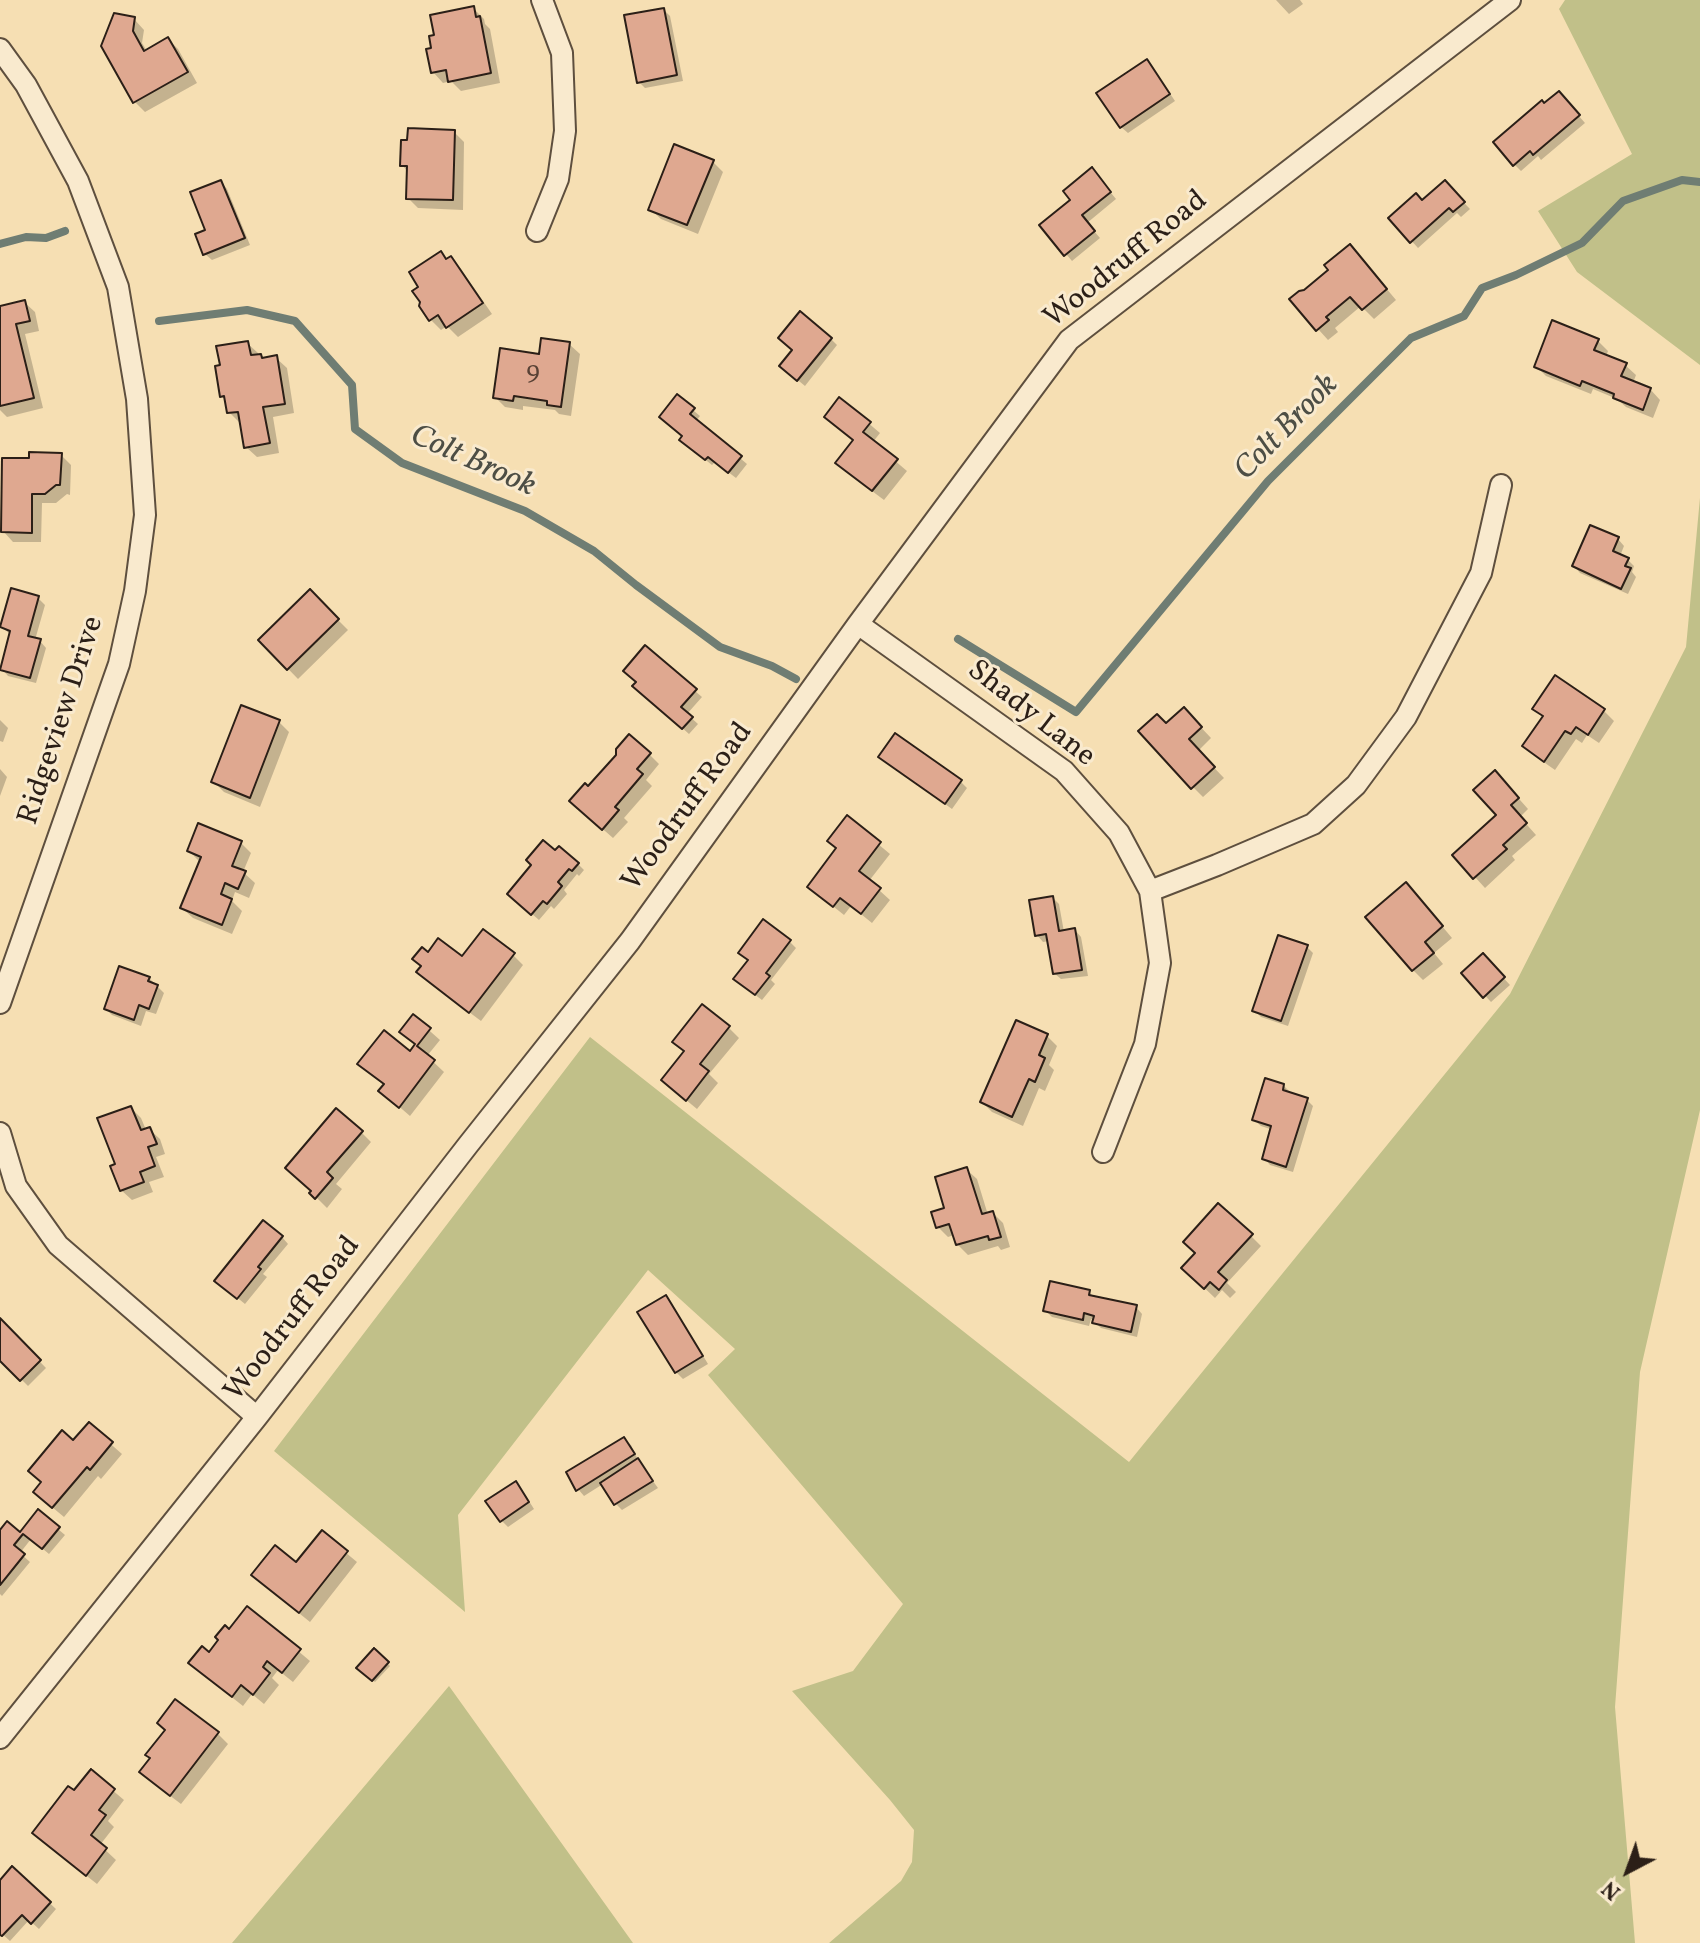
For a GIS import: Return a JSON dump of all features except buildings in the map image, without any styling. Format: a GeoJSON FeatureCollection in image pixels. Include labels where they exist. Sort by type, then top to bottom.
{"type":"FeatureCollection","features":[{"type":"Feature","properties":{"kind":"street"},"geometry":{"type":"LineString","coordinates":[[537,231],[558,179],[565,131],[562,53],[542,0]]}},
{"type":"Feature","properties":{"kind":"street","name":"Woodruff Road"},"geometry":{"type":"LineString","coordinates":[[0,1738],[257,1417],[630,941],[858,624],[1069,340],[1510,0]]}},
{"type":"Feature","properties":{"kind":"street","name":"Ridgeview Drive"},"geometry":{"type":"LineString","coordinates":[[0,49],[26,85],[78,181],[118,287],[137,399],[145,515],[135,591],[119,664],[0,1003]]}},
{"type":"Feature","properties":{"kind":"street"},"geometry":{"type":"LineString","coordinates":[[1150,891],[1313,824],[1356,785],[1406,717],[1481,573],[1501,485]]}},
{"type":"Feature","properties":{"kind":"street","name":"Shady Lane"},"geometry":{"type":"LineString","coordinates":[[858,624],[1064,771],[1119,833],[1150,891],[1160,963],[1145,1044],[1103,1152]]}},
{"type":"Feature","properties":{"kind":"street"},"geometry":{"type":"LineString","coordinates":[[0,1133],[16,1186],[58,1245],[257,1417]]}},
{"type":"Feature","properties":{"kind":"shaded area"},"geometry":{"type":"Polygon","coordinates":[[[1565,0],[1700,0],[1700,365],[1577,272],[1538,211],[1632,154],[1559,9],[1565,0]]]}},
{"type":"Feature","properties":{"kind":"shaded area"},"geometry":{"type":"Polygon","coordinates":[[[1700,498],[1700,1110],[1640,1372],[1615,1707],[1635,1943],[829,1943],[901,1881],[912,1862],[914,1830],[792,1691],[853,1671],[903,1604],[708,1375],[735,1349],[648,1270],[458,1515],[465,1612],[274,1451],[590,1037],[1129,1462],[1510,994],[1686,647],[1700,498]]]}},
{"type":"Feature","properties":{"kind":"shaded area"},"geometry":{"type":"Polygon","coordinates":[[[449,1686],[633,1943],[232,1943],[449,1686]]]}},
{"type":"Feature","properties":{"kind":"waterway","name":"Colt Brook"},"geometry":{"type":"LineString","coordinates":[[958,639],[1076,712],[1268,481],[1411,338],[1464,316],[1482,288],[1582,243],[1623,201],[1682,180],[1700,182]]}},
{"type":"Feature","properties":{"kind":"waterway","name":"Colt Brook"},"geometry":{"type":"LineString","coordinates":[[0,244],[26,237],[46,238],[65,231]]}},
{"type":"Feature","properties":{"kind":"waterway","name":"Colt Brook"},"geometry":{"type":"LineString","coordinates":[[159,321],[247,310],[295,321],[352,385],[355,429],[402,463],[525,511],[594,551],[720,647],[772,666],[796,679]]}}]}
